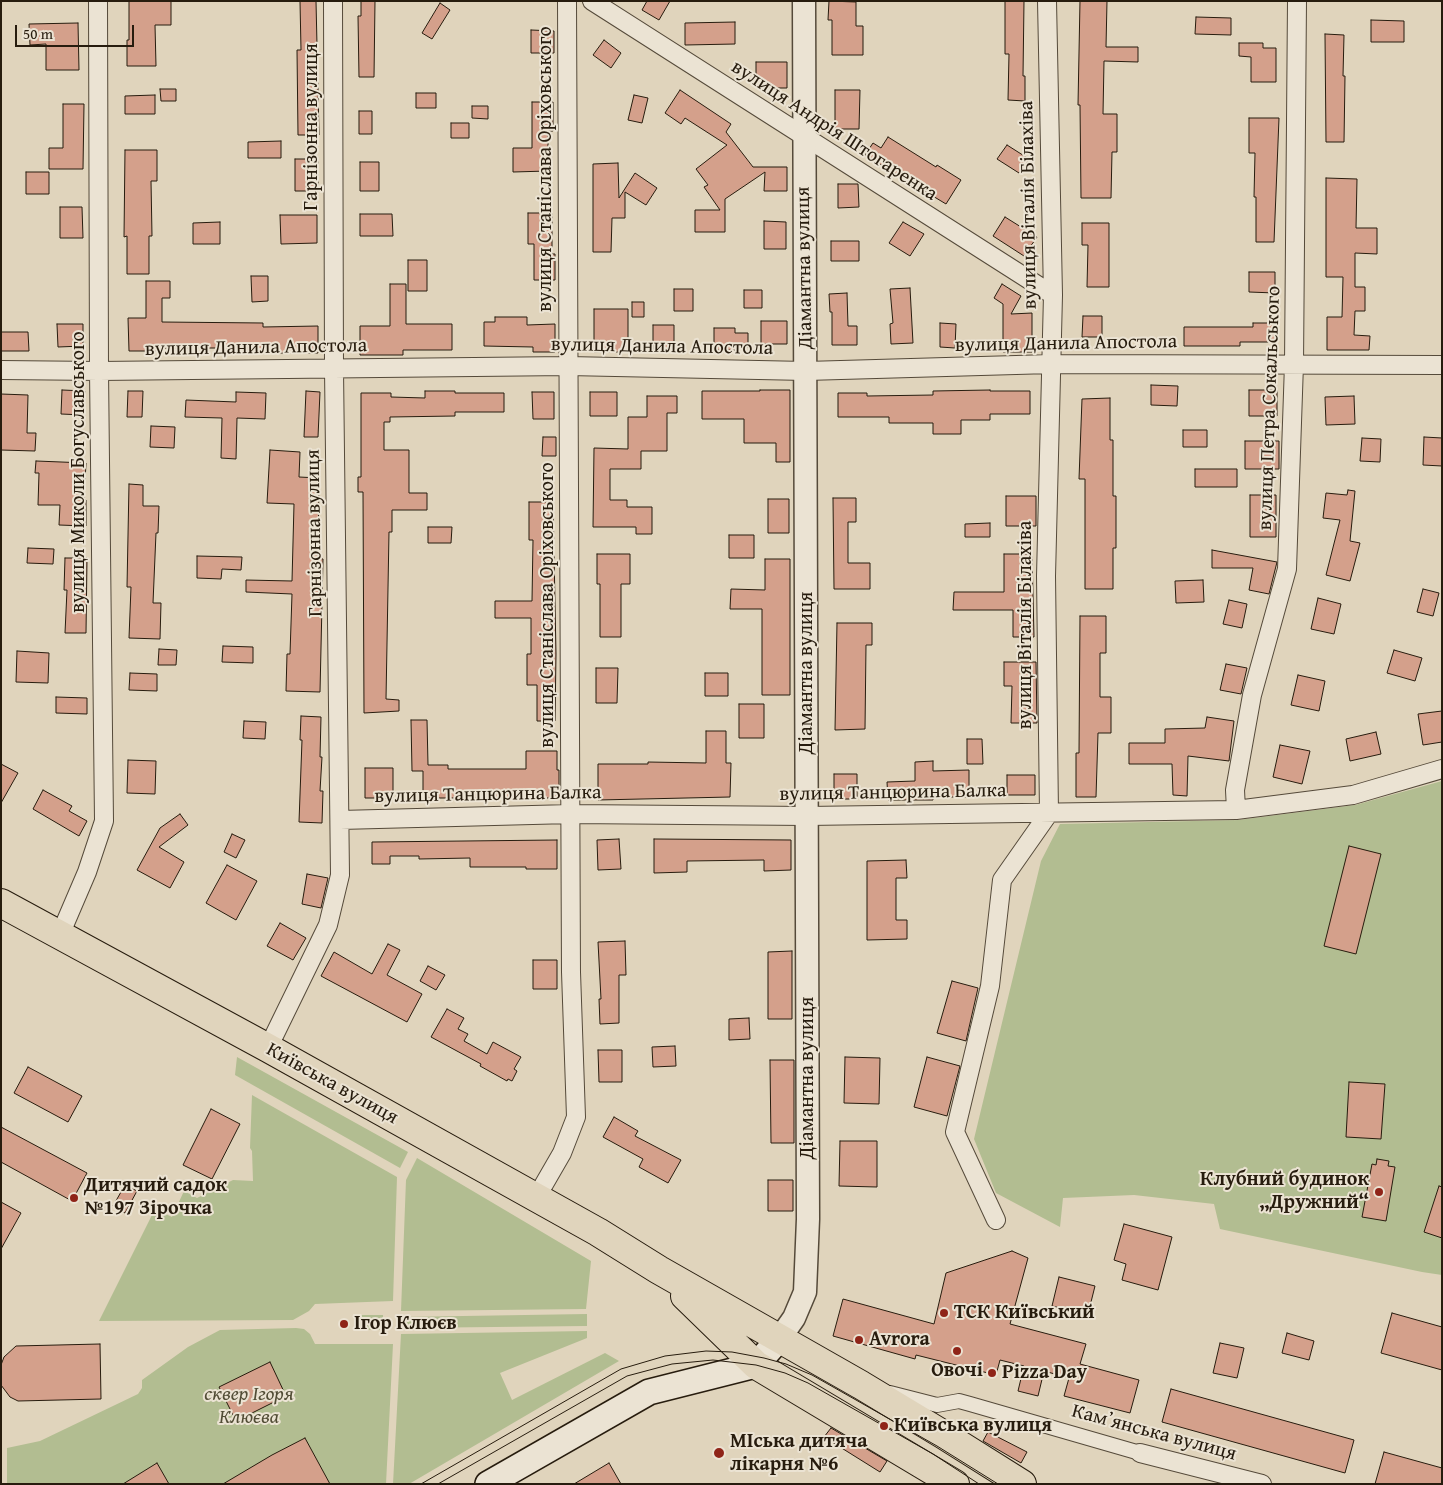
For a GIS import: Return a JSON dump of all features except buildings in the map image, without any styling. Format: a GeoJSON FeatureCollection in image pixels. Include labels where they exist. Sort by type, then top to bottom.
{"type":"FeatureCollection","features":[{"type":"Feature","properties":{"kind":"highway","name":"Київська вулиця"},"geometry":{"type":"LineString","coordinates":[[1,903],[268,1048],[598,1232],[659,1270],[944,1434],[1022,1484]]}},
{"type":"Feature","properties":{"kind":"highway","name":"Київська вулиця"},"geometry":{"type":"LineString","coordinates":[[659,1270],[756,1365],[955,1484]]}},
{"type":"Feature","properties":{"kind":"main road"},"geometry":{"type":"LineString","coordinates":[[501,1480],[649,1392],[756,1365],[780,1338]]}},
{"type":"Feature","properties":{"kind":"street","name":"вулиця Миколи Богуславського"},"geometry":{"type":"LineString","coordinates":[[60,935],[87,872],[104,821],[99,371],[98,1]]}},
{"type":"Feature","properties":{"kind":"street","name":"Гарнізонна вулиця"},"geometry":{"type":"LineString","coordinates":[[268,1048],[328,925],[340,875],[334,369],[333,1]]}},
{"type":"Feature","properties":{"kind":"street","name":"вулиця Станіслава Оріховського"},"geometry":{"type":"LineString","coordinates":[[536,1198],[562,1153],[576,1117],[571,972],[567,1]]}},
{"type":"Feature","properties":{"kind":"street","name":"вулиця Андрія Штогаренка"},"geometry":{"type":"LineString","coordinates":[[592,1],[1053,295]]}},
{"type":"Feature","properties":{"kind":"street","name":"Діамантна вулиця"},"geometry":{"type":"LineString","coordinates":[[780,1338],[794,1318],[804,1292],[808,1218],[804,1]]}},
{"type":"Feature","properties":{"kind":"street","name":"вулиця Віталія Білахіва"},"geometry":{"type":"LineString","coordinates":[[1047,1],[1053,295],[1046,576],[1049,813]]}},
{"type":"Feature","properties":{"kind":"street","name":"вулиця Петра Сокальського"},"geometry":{"type":"LineString","coordinates":[[1236,810],[1235,790],[1252,695],[1287,569],[1294,364],[1298,1]]}},
{"type":"Feature","properties":{"kind":"street","name":"вулиця Данила Апостола"},"geometry":{"type":"LineString","coordinates":[[1,370],[99,371],[568,366],[806,371],[1051,364],[1442,364]]}},
{"type":"Feature","properties":{"kind":"street","name":"вулиця Танцюрина Балка"},"geometry":{"type":"LineString","coordinates":[[340,820],[571,814],[807,816],[1236,810],[1353,795],[1442,769]]}},
{"type":"Feature","properties":{"kind":"street"},"geometry":{"type":"LineString","coordinates":[[996,1220],[955,1132],[990,986],[1002,880],[1049,813]]}},
{"type":"Feature","properties":{"kind":"street","name":"Камʼянська вулиця"},"geometry":{"type":"LineString","coordinates":[[861,1385],[937,1405],[959,1401],[1140,1453],[1262,1484]]}},
{"type":"Feature","properties":{"kind":"green space"},"geometry":{"type":"Polygon","coordinates":[[[1442,781],[1442,1275],[1220,1229],[1214,1204],[1134,1195],[1063,1198],[1060,1227],[996,1193],[974,1139],[1041,861],[1060,824],[1238,820],[1355,805],[1442,781]]]}},
{"type":"Feature","properties":{"kind":"green space"},"geometry":{"type":"Polygon","coordinates":[[[237,1057],[408,1152],[400,1168],[235,1075],[237,1057]]]}},
{"type":"Feature","properties":{"kind":"green space"},"geometry":{"type":"Polygon","coordinates":[[[252,1095],[397,1177],[393,1301],[315,1304],[309,1311],[293,1320],[99,1321],[155,1209],[172,1217],[184,1191],[197,1198],[233,1180],[253,1181],[252,1151],[250,1148],[252,1095]]]}},
{"type":"Feature","properties":{"kind":"green space"},"geometry":{"type":"Polygon","coordinates":[[[417,1158],[591,1261],[586,1309],[401,1311],[406,1180],[417,1158]]]}},
{"type":"Feature","properties":{"kind":"green space"},"geometry":{"type":"Polygon","coordinates":[[[587,1314],[587,1326],[401,1328],[401,1317],[587,1314]]]}},
{"type":"Feature","properties":{"kind":"green space"},"geometry":{"type":"Polygon","coordinates":[[[357,1315],[383,1315],[383,1330],[357,1330],[357,1315]]]}},
{"type":"Feature","properties":{"kind":"green space","name":"сквер Ігоря Клюєва"},"geometry":{"type":"Polygon","coordinates":[[[304,1329],[310,1334],[315,1344],[393,1344],[386,1484],[7,1484],[7,1448],[40,1441],[138,1394],[142,1388],[142,1380],[188,1347],[220,1330],[304,1329]]]}},
{"type":"Feature","properties":{"kind":"green space"},"geometry":{"type":"Polygon","coordinates":[[[587,1331],[587,1338],[500,1373],[512,1400],[605,1353],[619,1361],[409,1484],[393,1484],[401,1334],[587,1331]]]}},
{"type":"Feature","properties":{"kind":"tram line"},"geometry":{"type":"LineString","coordinates":[[421,1484],[621,1369],[665,1356],[706,1351],[732,1352],[764,1358],[786,1364],[812,1375],[937,1446],[998,1484]]}},
{"type":"Feature","properties":{"kind":"tram line"},"geometry":{"type":"LineString","coordinates":[[438,1484],[627,1376],[672,1364],[713,1360],[756,1365],[785,1373],[808,1383],[933,1454],[979,1484]]}},
{"type":"Feature","properties":{"kind":"place","name":"Клубний будинок „Дружний“"},"geometry":{"type":"Point","coordinates":[1379,1192]}},
{"type":"Feature","properties":{"kind":"place","name":"Дитячий садок №197 Зірочка"},"geometry":{"type":"Point","coordinates":[74,1198]}},
{"type":"Feature","properties":{"kind":"place","name":"ТСК Київський"},"geometry":{"type":"Point","coordinates":[944,1313]}},
{"type":"Feature","properties":{"kind":"place","name":"Ігор Клюєв"},"geometry":{"type":"Point","coordinates":[344,1324]}},
{"type":"Feature","properties":{"kind":"place","name":"Avrora"},"geometry":{"type":"Point","coordinates":[859,1340]}},
{"type":"Feature","properties":{"kind":"place","name":"Овочі"},"geometry":{"type":"Point","coordinates":[957,1351]}},
{"type":"Feature","properties":{"kind":"place","name":"Pizza Day"},"geometry":{"type":"Point","coordinates":[992,1373]}},
{"type":"Feature","properties":{"kind":"place","name":"Київська вулиця"},"geometry":{"type":"Point","coordinates":[884,1426]}},
{"type":"Feature","properties":{"kind":"place","name":"МІська дитяча лікарня №6"},"geometry":{"type":"Point","coordinates":[719,1453]}}]}
